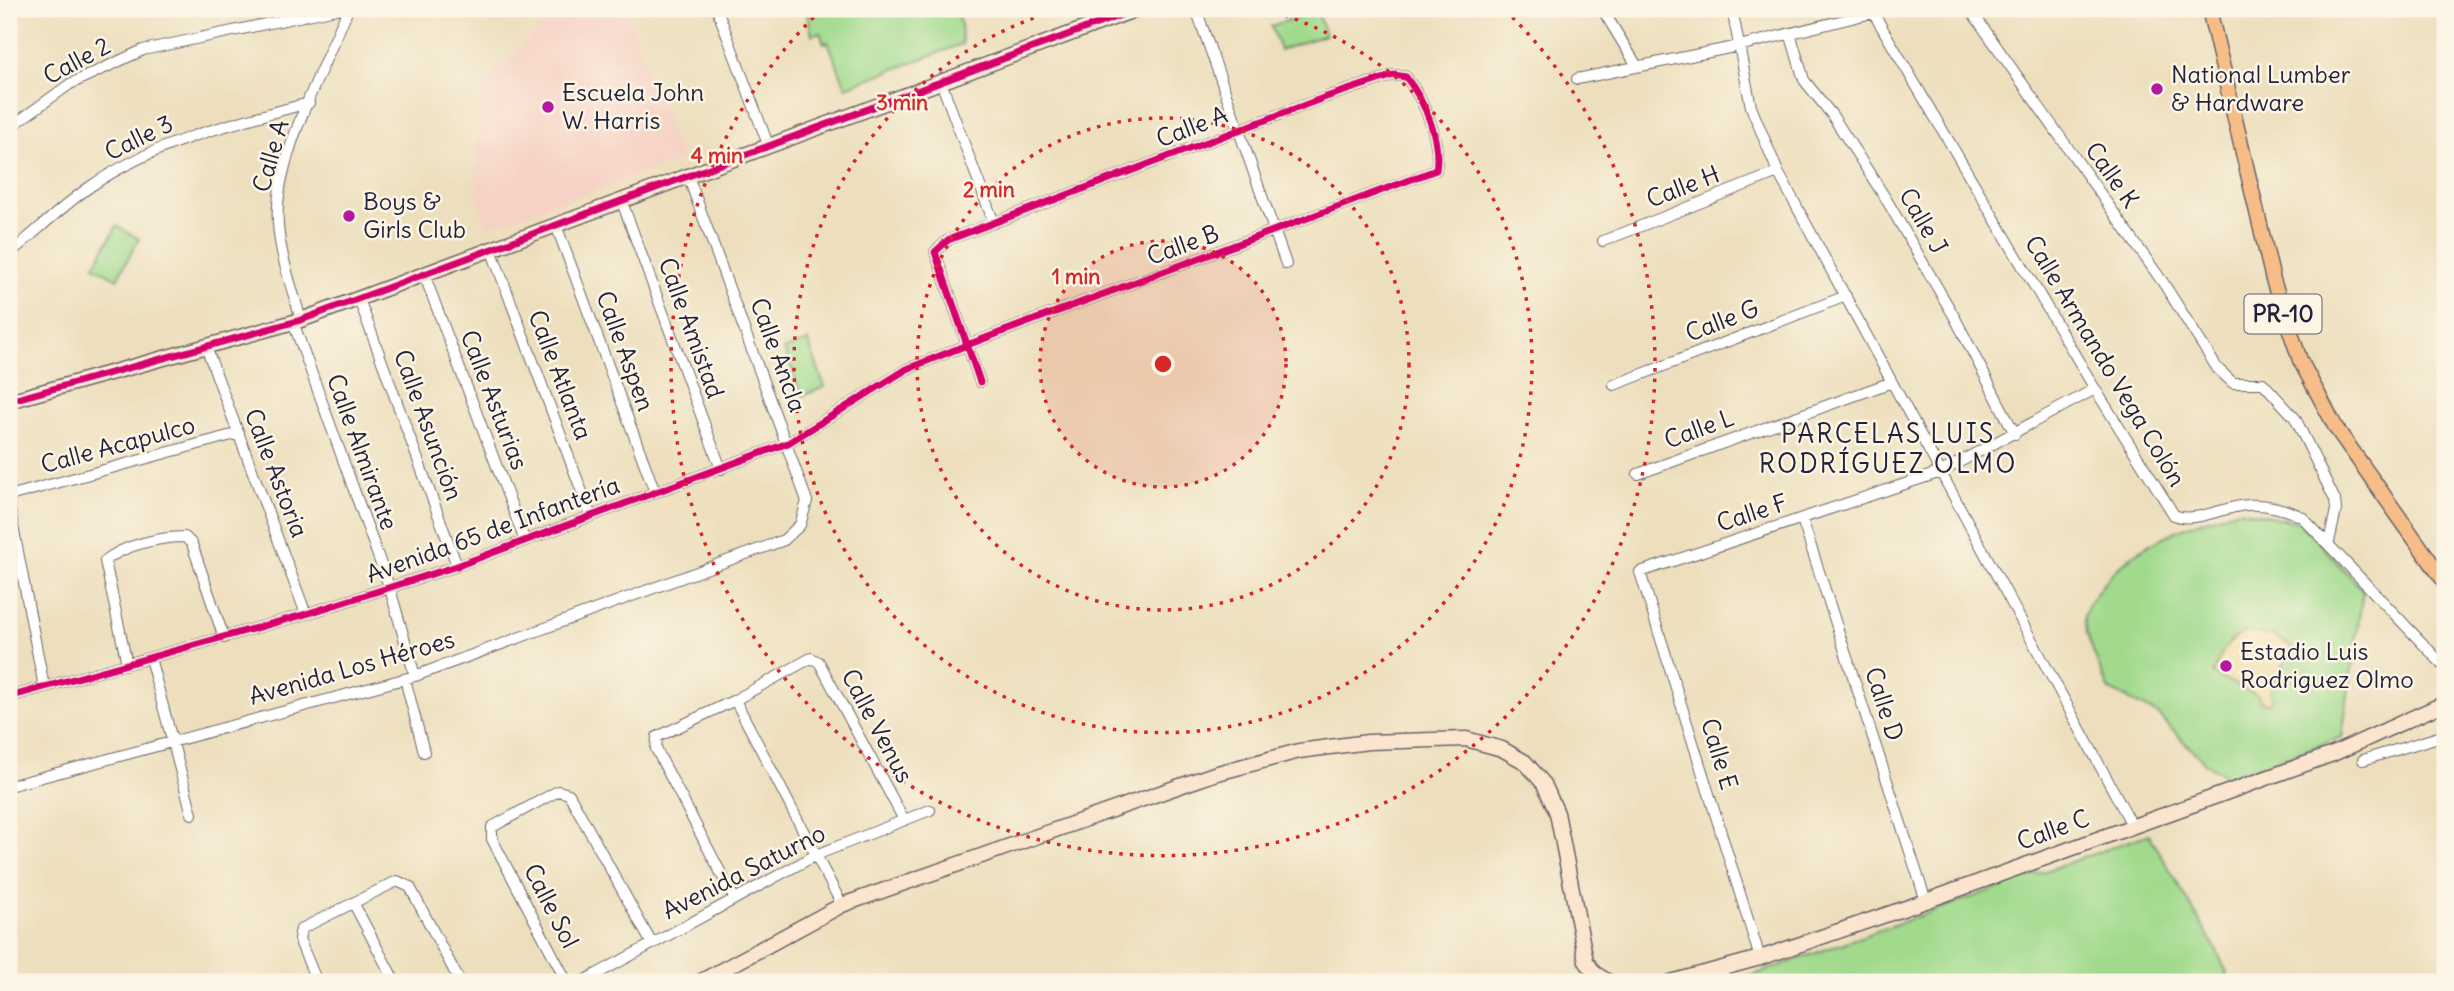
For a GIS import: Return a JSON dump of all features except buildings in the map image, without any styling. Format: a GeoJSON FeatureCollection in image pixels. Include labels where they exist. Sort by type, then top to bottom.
{"type":"FeatureCollection","features":[{"type":"Feature","properties":{"kind":"main road","name":"PR-10"},"geometry":{"type":"LineString","coordinates":[[2209,9],[2273,279],[2300,360],[2341,435],[2445,582]]}},
{"type":"Feature","properties":{"kind":"street","name":"Calle 2"},"geometry":{"type":"LineString","coordinates":[[9,128],[70,84],[143,50],[336,9]]}},
{"type":"Feature","properties":{"kind":"street","name":"Calle A"},"geometry":{"type":"LineString","coordinates":[[297,321],[283,257],[278,205],[289,152],[348,9]]}},
{"type":"Feature","properties":{"kind":"street"},"geometry":{"type":"LineString","coordinates":[[717,9],[769,147]]}},
{"type":"Feature","properties":{"kind":"street"},"geometry":{"type":"LineString","coordinates":[[9,401],[297,321],[1137,9]]}},
{"type":"Feature","properties":{"kind":"street"},"geometry":{"type":"LineString","coordinates":[[1196,9],[1286,264]]}},
{"type":"Feature","properties":{"kind":"street"},"geometry":{"type":"LineString","coordinates":[[1732,9],[1751,107],[1779,172],[2132,825]]}},
{"type":"Feature","properties":{"kind":"street"},"geometry":{"type":"LineString","coordinates":[[1577,79],[1739,46],[1871,11],[1888,9]]}},
{"type":"Feature","properties":{"kind":"street","name":"Calle K"},"geometry":{"type":"LineString","coordinates":[[1969,9],[2164,284],[2217,368],[2233,383],[2263,383],[2295,418],[2335,500],[2336,510],[2329,542]]}},
{"type":"Feature","properties":{"kind":"street","name":"Calle Armando Vega Colón"},"geometry":{"type":"LineString","coordinates":[[1871,11],[2095,390],[2174,515],[2188,517],[2248,505],[2291,512],[2302,517],[2329,542],[2445,667]]}},
{"type":"Feature","properties":{"kind":"street"},"geometry":{"type":"LineString","coordinates":[[1604,12],[1637,65]]}},
{"type":"Feature","properties":{"kind":"street","name":"Calle J"},"geometry":{"type":"LineString","coordinates":[[1790,33],[1804,80],[1832,115],[1886,199],[1955,318],[2015,434]]}},
{"type":"Feature","properties":{"kind":"street","name":"Calle A"},"geometry":{"type":"LineString","coordinates":[[994,223],[1394,75],[1406,77],[1418,93],[1439,150],[1436,170],[1412,180]]}},
{"type":"Feature","properties":{"kind":"street"},"geometry":{"type":"LineString","coordinates":[[940,82],[994,223],[948,240],[935,252],[980,383]]}},
{"type":"Feature","properties":{"kind":"street","name":"Calle 3"},"geometry":{"type":"LineString","coordinates":[[9,254],[90,187],[141,157],[204,131],[309,103]]}},
{"type":"Feature","properties":{"kind":"street","name":"Calle H"},"geometry":{"type":"LineString","coordinates":[[1603,240],[1779,172]]}},
{"type":"Feature","properties":{"kind":"street","name":"Calle Ancla"},"geometry":{"type":"LineString","coordinates":[[688,176],[788,443],[807,501],[800,526],[784,540],[740,557]]}},
{"type":"Feature","properties":{"kind":"street","name":"Calle B"},"geometry":{"type":"LineString","coordinates":[[967,345],[1412,180]]}},
{"type":"Feature","properties":{"kind":"street","name":"Calle Amistad"},"geometry":{"type":"LineString","coordinates":[[622,202],[721,469]]}},
{"type":"Feature","properties":{"kind":"street","name":"Calle Aspen"},"geometry":{"type":"LineString","coordinates":[[556,225],[655,492]]}},
{"type":"Feature","properties":{"kind":"street","name":"Calle Atlanta"},"geometry":{"type":"LineString","coordinates":[[491,249],[591,516]]}},
{"type":"Feature","properties":{"kind":"street","name":"Calle Asturias"},"geometry":{"type":"LineString","coordinates":[[424,274],[525,541]]}},
{"type":"Feature","properties":{"kind":"street","name":"Calle G"},"geometry":{"type":"LineString","coordinates":[[1614,385],[1846,296]]}},
{"type":"Feature","properties":{"kind":"street","name":"Calle Asunción"},"geometry":{"type":"LineString","coordinates":[[359,299],[457,566]]}},
{"type":"Feature","properties":{"kind":"street","name":"Calle Almirante"},"geometry":{"type":"LineString","coordinates":[[297,321],[390,589],[424,752]]}},
{"type":"Feature","properties":{"kind":"street","name":"Avenida 65 de Infantería"},"geometry":{"type":"LineString","coordinates":[[9,697],[390,589],[721,469],[788,443],[906,369],[967,345]]}},
{"type":"Feature","properties":{"kind":"street","name":"Calle Astoria"},"geometry":{"type":"LineString","coordinates":[[206,347],[306,614]]}},
{"type":"Feature","properties":{"kind":"street","name":"Calle L"},"geometry":{"type":"LineString","coordinates":[[1638,474],[1892,382]]}},
{"type":"Feature","properties":{"kind":"street","name":"Calle F"},"geometry":{"type":"LineString","coordinates":[[1648,569],[1941,472],[2095,390]]}},
{"type":"Feature","properties":{"kind":"street","name":"Calle Acapulco"},"geometry":{"type":"LineString","coordinates":[[9,496],[239,433]]}},
{"type":"Feature","properties":{"kind":"street"},"geometry":{"type":"LineString","coordinates":[[9,505],[44,687]]}},
{"type":"Feature","properties":{"kind":"street","name":"Calle D"},"geometry":{"type":"LineString","coordinates":[[1802,519],[1926,901]]}},
{"type":"Feature","properties":{"kind":"street"},"geometry":{"type":"LineString","coordinates":[[127,664],[105,561],[114,553],[172,537],[185,537],[192,544],[224,638]]}},
{"type":"Feature","properties":{"kind":"street","name":"Avenida Los Héroes"},"geometry":{"type":"LineString","coordinates":[[9,786],[410,678],[740,557]]}},
{"type":"Feature","properties":{"kind":"street","name":"Calle E"},"geometry":{"type":"LineString","coordinates":[[1648,569],[1640,572],[1760,958]]}},
{"type":"Feature","properties":{"kind":"street"},"geometry":{"type":"LineString","coordinates":[[150,658],[192,814]]}},
{"type":"Feature","properties":{"kind":"street","name":"Calle Venus"},"geometry":{"type":"LineString","coordinates":[[735,700],[811,658],[819,662],[904,820]]}},
{"type":"Feature","properties":{"kind":"street"},"geometry":{"type":"LineString","coordinates":[[734,898],[656,749],[657,737],[735,700],[842,905]]}},
{"type":"Feature","properties":{"kind":"street","name":"Calle C"},"geometry":{"type":"LineString","coordinates":[[1671,982],[1760,958],[1926,901],[2333,754],[2445,703]]}},
{"type":"Feature","properties":{"kind":"street"},"geometry":{"type":"LineString","coordinates":[[2363,760],[2445,735]]}},
{"type":"Feature","properties":{"kind":"street"},"geometry":{"type":"LineString","coordinates":[[700,982],[842,905],[1214,774],[1287,755],[1368,742],[1466,739],[1503,748],[1525,762],[1544,784],[1557,813],[1586,961],[1594,973],[1609,982]]}},
{"type":"Feature","properties":{"kind":"street","name":"Calle Sol"},"geometry":{"type":"LineString","coordinates":[[567,982],[492,839],[492,827],[558,791],[569,794],[652,944]]}},
{"type":"Feature","properties":{"kind":"street","name":"Avenida Saturno"},"geometry":{"type":"LineString","coordinates":[[582,982],[816,855],[930,810]]}},
{"type":"Feature","properties":{"kind":"street"},"geometry":{"type":"LineString","coordinates":[[317,982],[299,940],[301,929],[397,881],[410,887],[460,982]]}},
{"type":"Feature","properties":{"kind":"street"},"geometry":{"type":"LineString","coordinates":[[354,904],[395,982]]}},
{"type":"Feature","properties":{"kind":"shaded area"},"geometry":{"type":"Polygon","coordinates":[[[559,9],[625,9],[682,160],[487,228],[476,195],[476,130],[480,99],[489,79],[559,9]]]}},
{"type":"Feature","properties":{"kind":"green space"},"geometry":{"type":"Polygon","coordinates":[[[806,9],[955,9],[961,25],[962,44],[846,87],[828,42],[824,43],[820,32],[812,35],[806,9]]]}},
{"type":"Feature","properties":{"kind":"green space"},"geometry":{"type":"Polygon","coordinates":[[[1317,10],[1325,35],[1280,50],[1271,26],[1317,10]]]}},
{"type":"Feature","properties":{"kind":"green space"},"geometry":{"type":"Polygon","coordinates":[[[117,226],[139,239],[117,279],[94,266],[117,226]]]}},
{"type":"Feature","properties":{"kind":"green space"},"geometry":{"type":"Polygon","coordinates":[[[808,341],[825,387],[802,396],[784,349],[808,341]]]}},
{"type":"Feature","properties":{"kind":"green space","name":"Estadio Luis Rodriguez Olmo"},"geometry":{"type":"Polygon","coordinates":[[[2240,510],[2299,522],[2363,590],[2342,737],[2229,777],[2206,764],[2157,714],[2108,689],[2090,643],[2084,619],[2090,603],[2109,578],[2141,550],[2178,530],[2240,510]]]}},
{"type":"Feature","properties":{"kind":"green space"},"geometry":{"type":"Polygon","coordinates":[[[2149,834],[2217,951],[2231,982],[1734,982],[2149,834]]]}},
{"type":"Feature","properties":{"kind":"sand"},"geometry":{"type":"Polygon","coordinates":[[[2246,632],[2274,636],[2293,647],[2270,691],[2273,699],[2268,704],[2259,700],[2259,696],[2213,674],[2229,644],[2246,632]]]}},
{"type":"Feature","properties":{"kind":"cycle path"},"geometry":{"type":"LineString","coordinates":[[9,401],[301,320],[1137,9]]}},
{"type":"Feature","properties":{"kind":"cycle path"},"geometry":{"type":"LineString","coordinates":[[9,697],[306,614],[457,566],[788,443],[907,369],[967,345],[1436,170],[1434,134],[1413,87],[1406,77],[1394,75],[1326,97],[948,240],[935,252],[980,382]]}},
{"type":"Feature","properties":{"kind":"place","name":"National Lumber & Hardware"},"geometry":{"type":"Point","coordinates":[2157,89]}},
{"type":"Feature","properties":{"kind":"place","name":"Escuela John W. Harris"},"geometry":{"type":"Point","coordinates":[548,107]}},
{"type":"Feature","properties":{"kind":"place","name":"Boys & Girls Club"},"geometry":{"type":"Point","coordinates":[349,216]}},
{"type":"Feature","properties":{"kind":"place","name":"Estadio Luis Rodriguez Olmo"},"geometry":{"type":"Point","coordinates":[2226,666]}},
{"type":"Feature","properties":{"kind":"district","name":"PARCELAS LUIS RODRÍGUEZ OLMO"},"geometry":{"type":"Point","coordinates":[1888,449]}}]}
